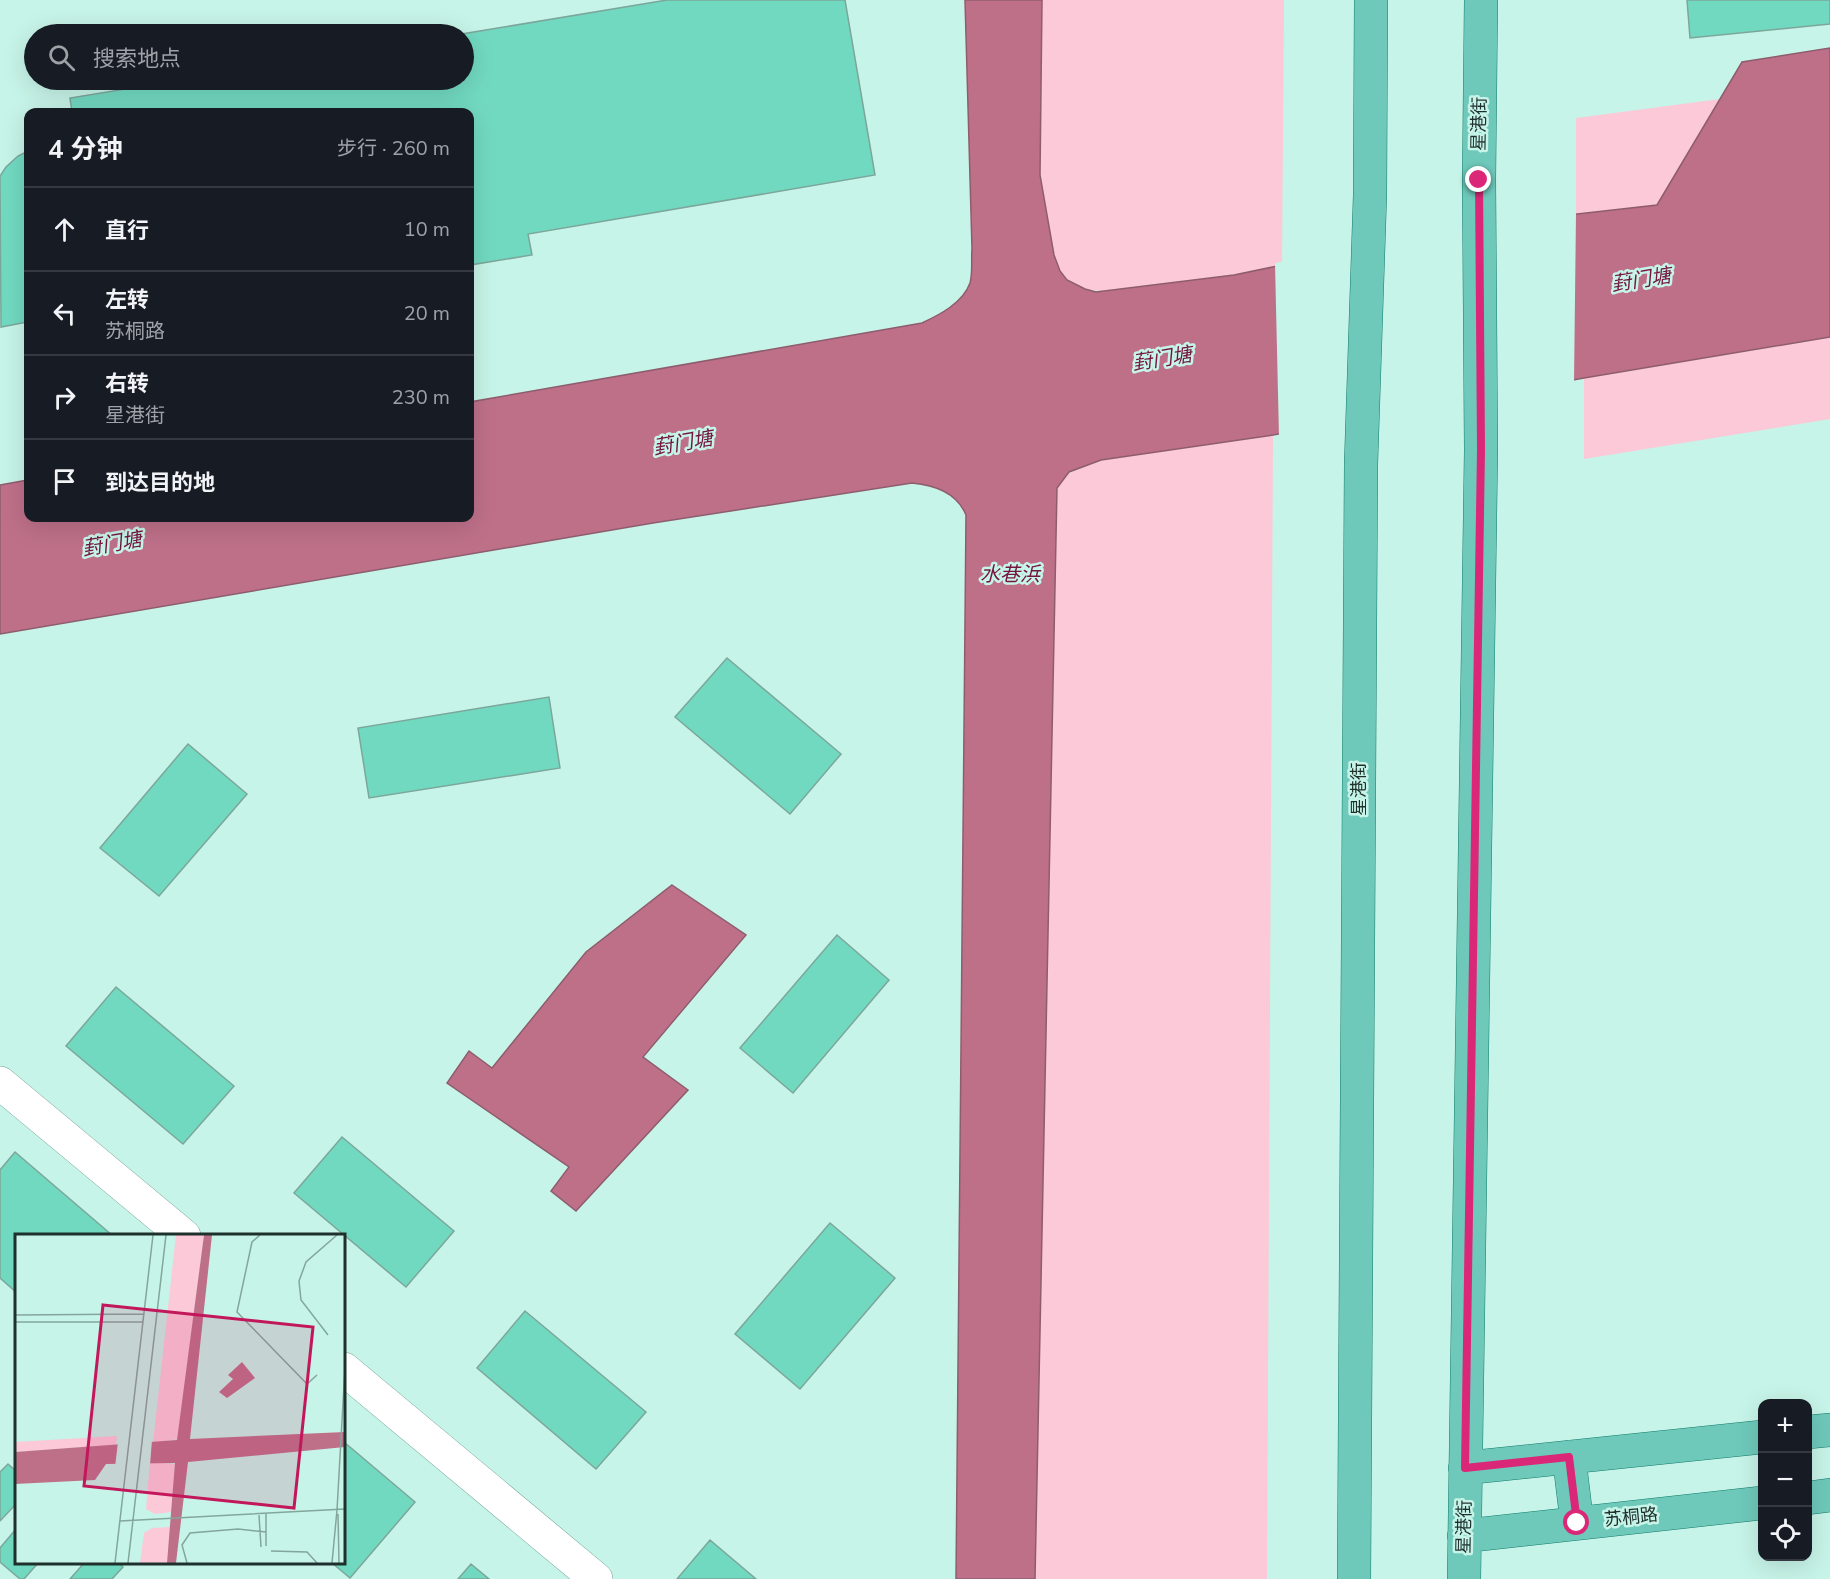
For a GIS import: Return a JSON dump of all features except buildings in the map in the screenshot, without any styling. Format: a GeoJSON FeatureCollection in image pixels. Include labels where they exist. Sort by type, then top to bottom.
{"type":"FeatureCollection","features":[{"type":"Feature","properties":{"kind":"main road","name":"星港街"},"geometry":{"type":"LineString","coordinates":[[1354,1579],[1361,464],[1370,195],[1371,0]]}},
{"type":"Feature","properties":{"kind":"main road","name":"星港街"},"geometry":{"type":"LineString","coordinates":[[1464,1579],[1481,450],[1479,180],[1481,0]]}},
{"type":"Feature","properties":{"kind":"main road"},"geometry":{"type":"LineString","coordinates":[[1812,1432],[1830,1430]]}},
{"type":"Feature","properties":{"kind":"main road"},"geometry":{"type":"LineString","coordinates":[[1465,1468],[1758,1437]]}},
{"type":"Feature","properties":{"kind":"main road"},"geometry":{"type":"LineString","coordinates":[[1569,1457],[1577,1523]]}},
{"type":"Feature","properties":{"kind":"main road"},"geometry":{"type":"LineString","coordinates":[[1812,1498],[1830,1496]]}},
{"type":"Feature","properties":{"kind":"main road","name":"苏桐路"},"geometry":{"type":"LineString","coordinates":[[1464,1536],[1758,1503]]}},
{"type":"Feature","properties":{"kind":"street"},"geometry":{"type":"LineString","coordinates":[[0,1083],[182,1234]]}},
{"type":"Feature","properties":{"kind":"street"},"geometry":{"type":"LineString","coordinates":[[345,1370],[596,1579]]}},
{"type":"Feature","properties":{"kind":"shaded area"},"geometry":{"type":"Polygon","coordinates":[[[1042,0],[1284,0],[1282,265],[1234,275],[1107,292],[1085,289],[1067,280],[1060,271],[1054,255],[1040,175],[1042,0]]]}},
{"type":"Feature","properties":{"kind":"shaded area"},"geometry":{"type":"Polygon","coordinates":[[[1720,99],[1657,205],[1576,215],[1576,118],[1720,99]]]}},
{"type":"Feature","properties":{"kind":"shaded area"},"geometry":{"type":"Polygon","coordinates":[[[1830,337],[1830,419],[1584,459],[1584,378],[1830,337]]]}},
{"type":"Feature","properties":{"kind":"shaded area"},"geometry":{"type":"Polygon","coordinates":[[[1273,435],[1267,1579],[1035,1579],[1057,488],[1069,473],[1101,460],[1273,435]]]}},
{"type":"Feature","properties":{"kind":"water"},"geometry":{"type":"Polygon","coordinates":[[[965,0],[1042,0],[1040,175],[1054,255],[1060,271],[1067,280],[1096,292],[1234,275],[1470,226],[1657,205],[1742,62],[1830,48],[1830,337],[1584,378],[1273,435],[1101,460],[1069,472],[1057,488],[1035,1579],[956,1579],[966,515],[957,501],[944,491],[912,483],[653,523],[0,634],[0,485],[24,481],[24,522],[474,522],[474,401],[922,323],[943,312],[967,290],[971,275],[965,0]]]}},
{"type":"Feature","properties":{"kind":"water"},"geometry":{"type":"Polygon","coordinates":[[[672,885],[746,935],[643,1057],[688,1090],[576,1211],[551,1191],[569,1167],[447,1083],[469,1051],[492,1068],[586,952],[672,885]]]}},
{"type":"Feature","properties":{"kind":"pier"},"geometry":{"type":"Polygon","coordinates":[[[1576,212],[1574,383],[1279,437],[1275,263],[1470,223],[1576,212]]]}},
{"type":"Feature","properties":{"kind":"route"},"geometry":{"type":"LineString","coordinates":[[1479,180],[1481,450],[1465,1468],[1569,1457],[1577,1523]]}},
{"type":"Feature","properties":{"kind":"water label","name":"葑门塘"},"geometry":{"type":"Point","coordinates":[1641,280]}},
{"type":"Feature","properties":{"kind":"water label","name":"葑门塘"},"geometry":{"type":"Point","coordinates":[1162,359]}},
{"type":"Feature","properties":{"kind":"water label","name":"葑门塘"},"geometry":{"type":"Point","coordinates":[683,443]}},
{"type":"Feature","properties":{"kind":"water label","name":"葑门塘"},"geometry":{"type":"Point","coordinates":[112,544]}},
{"type":"Feature","properties":{"kind":"water label","name":"水巷浜"},"geometry":{"type":"Point","coordinates":[1010,574]}}]}
